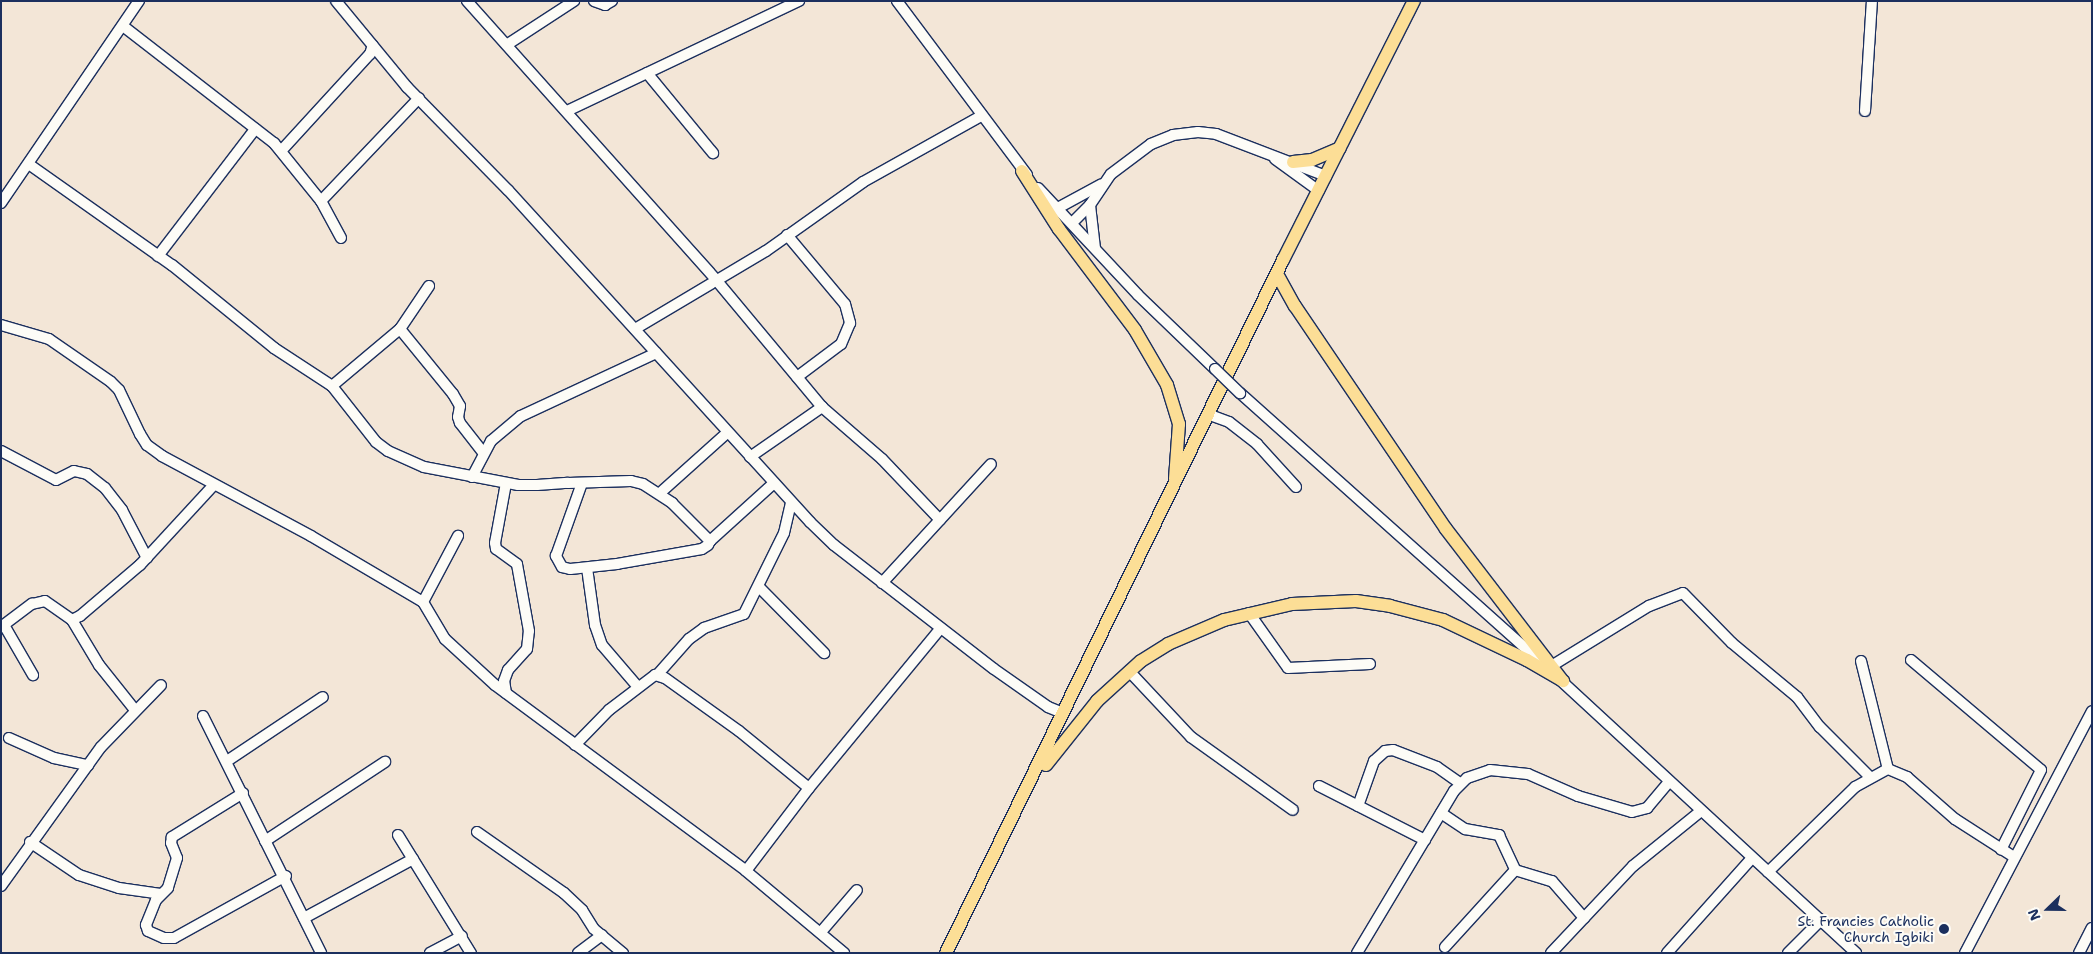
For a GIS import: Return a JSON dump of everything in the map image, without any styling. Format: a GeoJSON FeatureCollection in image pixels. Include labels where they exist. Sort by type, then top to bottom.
{"type":"FeatureCollection","features":[{"type":"Feature","properties":{"kind":"main road"},"geometry":{"type":"LineString","coordinates":[[946,953],[1172,494],[1277,274],[1414,1]]}},
{"type":"Feature","properties":{"kind":"main road"},"geometry":{"type":"LineString","coordinates":[[1292,162],[1312,160],[1340,148]]}},
{"type":"Feature","properties":{"kind":"main road"},"geometry":{"type":"LineString","coordinates":[[1022,170],[1059,229],[1135,330],[1167,385],[1178,424],[1172,494]]}},
{"type":"Feature","properties":{"kind":"main road"},"geometry":{"type":"LineString","coordinates":[[1277,274],[1446,529],[1514,620],[1553,665],[1563,681]]}},
{"type":"Feature","properties":{"kind":"main road"},"geometry":{"type":"LineString","coordinates":[[1032,781],[1097,701],[1129,671],[1168,644],[1249,613],[1292,604],[1329,601],[1390,606],[1443,620],[1563,681]]}},
{"type":"Feature","properties":{"kind":"street"},"geometry":{"type":"LineString","coordinates":[[1,203],[30,165],[139,1]]}},
{"type":"Feature","properties":{"kind":"street"},"geometry":{"type":"LineString","coordinates":[[336,1],[419,98],[508,190],[791,503],[834,546],[1030,696],[1063,713]]}},
{"type":"Feature","properties":{"kind":"street"},"geometry":{"type":"LineString","coordinates":[[467,1],[508,44],[717,281],[822,407],[882,459],[940,520]]}},
{"type":"Feature","properties":{"kind":"street"},"geometry":{"type":"LineString","coordinates":[[508,44],[574,1]]}},
{"type":"Feature","properties":{"kind":"street"},"geometry":{"type":"LineString","coordinates":[[594,1],[605,5],[612,1]]}},
{"type":"Feature","properties":{"kind":"street"},"geometry":{"type":"LineString","coordinates":[[566,111],[799,1]]}},
{"type":"Feature","properties":{"kind":"street"},"geometry":{"type":"LineString","coordinates":[[897,1],[1022,170],[1056,209],[1072,223],[1138,295],[1240,393],[1563,681],[1669,782],[1856,953]]}},
{"type":"Feature","properties":{"kind":"street"},"geometry":{"type":"LineString","coordinates":[[1865,111],[1872,1]]}},
{"type":"Feature","properties":{"kind":"street"},"geometry":{"type":"LineString","coordinates":[[123,26],[281,151],[321,201],[341,238]]}},
{"type":"Feature","properties":{"kind":"street"},"geometry":{"type":"LineString","coordinates":[[281,151],[370,54],[372,45]]}},
{"type":"Feature","properties":{"kind":"street"},"geometry":{"type":"LineString","coordinates":[[647,73],[713,153]]}},
{"type":"Feature","properties":{"kind":"street"},"geometry":{"type":"LineString","coordinates":[[321,201],[419,98]]}},
{"type":"Feature","properties":{"kind":"street"},"geometry":{"type":"LineString","coordinates":[[635,329],[717,281],[863,182],[981,116]]}},
{"type":"Feature","properties":{"kind":"street"},"geometry":{"type":"LineString","coordinates":[[158,256],[255,129]]}},
{"type":"Feature","properties":{"kind":"street"},"geometry":{"type":"LineString","coordinates":[[1056,209],[1102,183],[1131,158],[1173,135],[1216,134],[1326,176]]}},
{"type":"Feature","properties":{"kind":"street"},"geometry":{"type":"LineString","coordinates":[[1273,157],[1319,191]]}},
{"type":"Feature","properties":{"kind":"street"},"geometry":{"type":"LineString","coordinates":[[30,165],[158,256],[274,348],[332,386],[376,442],[388,451],[424,467],[506,483],[537,485],[631,481],[660,493],[710,541]]}},
{"type":"Feature","properties":{"kind":"street"},"geometry":{"type":"LineString","coordinates":[[1072,223],[1090,205],[1102,183]]}},
{"type":"Feature","properties":{"kind":"street"},"geometry":{"type":"LineString","coordinates":[[1090,205],[1095,249]]}},
{"type":"Feature","properties":{"kind":"street"},"geometry":{"type":"LineString","coordinates":[[787,235],[845,304],[850,323],[841,344],[797,377]]}},
{"type":"Feature","properties":{"kind":"street"},"geometry":{"type":"LineString","coordinates":[[332,386],[400,329],[429,286]]}},
{"type":"Feature","properties":{"kind":"street"},"geometry":{"type":"LineString","coordinates":[[1,325],[49,339],[111,382],[119,390],[147,445],[213,486],[311,536],[423,602],[444,639],[506,693],[746,871],[844,953]]}},
{"type":"Feature","properties":{"kind":"street"},"geometry":{"type":"LineString","coordinates":[[400,329],[453,394],[460,406],[460,423],[483,452]]}},
{"type":"Feature","properties":{"kind":"street"},"geometry":{"type":"LineString","coordinates":[[472,477],[483,452],[521,416],[656,353]]}},
{"type":"Feature","properties":{"kind":"street"},"geometry":{"type":"LineString","coordinates":[[750,457],[822,407]]}},
{"type":"Feature","properties":{"kind":"street"},"geometry":{"type":"LineString","coordinates":[[1210,415],[1229,422],[1257,444],[1296,487]]}},
{"type":"Feature","properties":{"kind":"street"},"geometry":{"type":"LineString","coordinates":[[660,493],[728,432]]}},
{"type":"Feature","properties":{"kind":"street"},"geometry":{"type":"LineString","coordinates":[[1,451],[56,480],[74,471],[87,474],[105,488],[122,510],[147,558]]}},
{"type":"Feature","properties":{"kind":"street"},"geometry":{"type":"LineString","coordinates":[[882,583],[991,464]]}},
{"type":"Feature","properties":{"kind":"street"},"geometry":{"type":"LineString","coordinates":[[506,483],[495,543],[496,549],[517,564],[529,631],[527,649],[508,670],[504,681],[506,693]]}},
{"type":"Feature","properties":{"kind":"street"},"geometry":{"type":"LineString","coordinates":[[582,483],[556,556],[562,566],[587,568],[702,549],[774,483]]}},
{"type":"Feature","properties":{"kind":"street"},"geometry":{"type":"LineString","coordinates":[[72,620],[98,602],[147,558],[213,486]]}},
{"type":"Feature","properties":{"kind":"street"},"geometry":{"type":"LineString","coordinates":[[575,745],[638,687],[658,674],[689,639],[704,628],[744,614],[784,533],[791,503]]}},
{"type":"Feature","properties":{"kind":"street"},"geometry":{"type":"LineString","coordinates":[[423,602],[458,536]]}},
{"type":"Feature","properties":{"kind":"street"},"geometry":{"type":"LineString","coordinates":[[587,568],[595,625],[602,645],[638,687]]}},
{"type":"Feature","properties":{"kind":"street"},"geometry":{"type":"LineString","coordinates":[[759,587],[824,653]]}},
{"type":"Feature","properties":{"kind":"street"},"geometry":{"type":"LineString","coordinates":[[1553,665],[1649,606],[1683,593],[1732,644],[1797,697],[1820,727],[1870,777]]}},
{"type":"Feature","properties":{"kind":"street"},"geometry":{"type":"LineString","coordinates":[[33,675],[3,626],[32,604],[46,601],[72,620],[99,665],[135,710]]}},
{"type":"Feature","properties":{"kind":"street"},"geometry":{"type":"LineString","coordinates":[[1249,613],[1288,668],[1370,664]]}},
{"type":"Feature","properties":{"kind":"street"},"geometry":{"type":"LineString","coordinates":[[746,871],[809,788],[940,628]]}},
{"type":"Feature","properties":{"kind":"street"},"geometry":{"type":"LineString","coordinates":[[1910,660],[2041,770],[2001,850]]}},
{"type":"Feature","properties":{"kind":"street"},"geometry":{"type":"LineString","coordinates":[[1861,661],[1888,770]]}},
{"type":"Feature","properties":{"kind":"street"},"geometry":{"type":"LineString","coordinates":[[1129,671],[1191,737],[1293,810]]}},
{"type":"Feature","properties":{"kind":"street"},"geometry":{"type":"LineString","coordinates":[[658,674],[745,735],[809,788]]}},
{"type":"Feature","properties":{"kind":"street"},"geometry":{"type":"LineString","coordinates":[[1,886],[30,842],[88,766],[135,710],[161,686]]}},
{"type":"Feature","properties":{"kind":"street"},"geometry":{"type":"LineString","coordinates":[[227,761],[323,697]]}},
{"type":"Feature","properties":{"kind":"street"},"geometry":{"type":"LineString","coordinates":[[1965,953],[2014,857],[2089,724],[2092,711]]}},
{"type":"Feature","properties":{"kind":"street"},"geometry":{"type":"LineString","coordinates":[[203,716],[243,793],[265,841],[286,876],[321,953]]}},
{"type":"Feature","properties":{"kind":"street"},"geometry":{"type":"LineString","coordinates":[[9,738],[54,758],[88,766]]}},
{"type":"Feature","properties":{"kind":"street"},"geometry":{"type":"LineString","coordinates":[[1358,806],[1374,761],[1385,751],[1393,750],[1437,767],[1460,783]]}},
{"type":"Feature","properties":{"kind":"street"},"geometry":{"type":"LineString","coordinates":[[265,841],[385,762]]}},
{"type":"Feature","properties":{"kind":"street"},"geometry":{"type":"LineString","coordinates":[[1357,953],[1460,783],[1490,770],[1513,771],[1612,808],[1632,812],[1647,808],[1669,782]]}},
{"type":"Feature","properties":{"kind":"street"},"geometry":{"type":"LineString","coordinates":[[1768,872],[1870,777],[1888,770],[1907,777],[1955,819],[2014,857]]}},
{"type":"Feature","properties":{"kind":"street"},"geometry":{"type":"LineString","coordinates":[[1319,786],[1425,840]]}},
{"type":"Feature","properties":{"kind":"street"},"geometry":{"type":"LineString","coordinates":[[243,793],[172,837],[171,843],[178,858],[168,888],[161,894],[146,925],[148,931],[164,938],[174,938],[276,879],[286,876]]}},
{"type":"Feature","properties":{"kind":"street"},"geometry":{"type":"LineString","coordinates":[[1551,953],[1633,866],[1701,811]]}},
{"type":"Feature","properties":{"kind":"street"},"geometry":{"type":"LineString","coordinates":[[1441,813],[1465,829],[1499,835],[1516,870],[1552,881],[1584,918]]}},
{"type":"Feature","properties":{"kind":"street"},"geometry":{"type":"LineString","coordinates":[[477,832],[564,893],[602,936],[623,953]]}},
{"type":"Feature","properties":{"kind":"street"},"geometry":{"type":"LineString","coordinates":[[398,835],[471,953]]}},
{"type":"Feature","properties":{"kind":"street"},"geometry":{"type":"LineString","coordinates":[[30,842],[79,875],[119,888],[161,894]]}},
{"type":"Feature","properties":{"kind":"street"},"geometry":{"type":"LineString","coordinates":[[1667,953],[1752,858]]}},
{"type":"Feature","properties":{"kind":"street"},"geometry":{"type":"LineString","coordinates":[[304,918],[413,859]]}},
{"type":"Feature","properties":{"kind":"street"},"geometry":{"type":"LineString","coordinates":[[1444,947],[1516,870]]}},
{"type":"Feature","properties":{"kind":"street"},"geometry":{"type":"LineString","coordinates":[[821,932],[857,890]]}},
{"type":"Feature","properties":{"kind":"street"},"geometry":{"type":"LineString","coordinates":[[1788,953],[1821,920]]}},
{"type":"Feature","properties":{"kind":"street"},"geometry":{"type":"LineString","coordinates":[[2079,953],[2092,928]]}},
{"type":"Feature","properties":{"kind":"street"},"geometry":{"type":"LineString","coordinates":[[430,953],[462,936]]}},
{"type":"Feature","properties":{"kind":"street"},"geometry":{"type":"LineString","coordinates":[[578,953],[602,936]]}},
{"type":"Feature","properties":{"kind":"place","name":"St. Francies Catholic Church Igbiki"},"geometry":{"type":"Point","coordinates":[1944,929]}}]}
